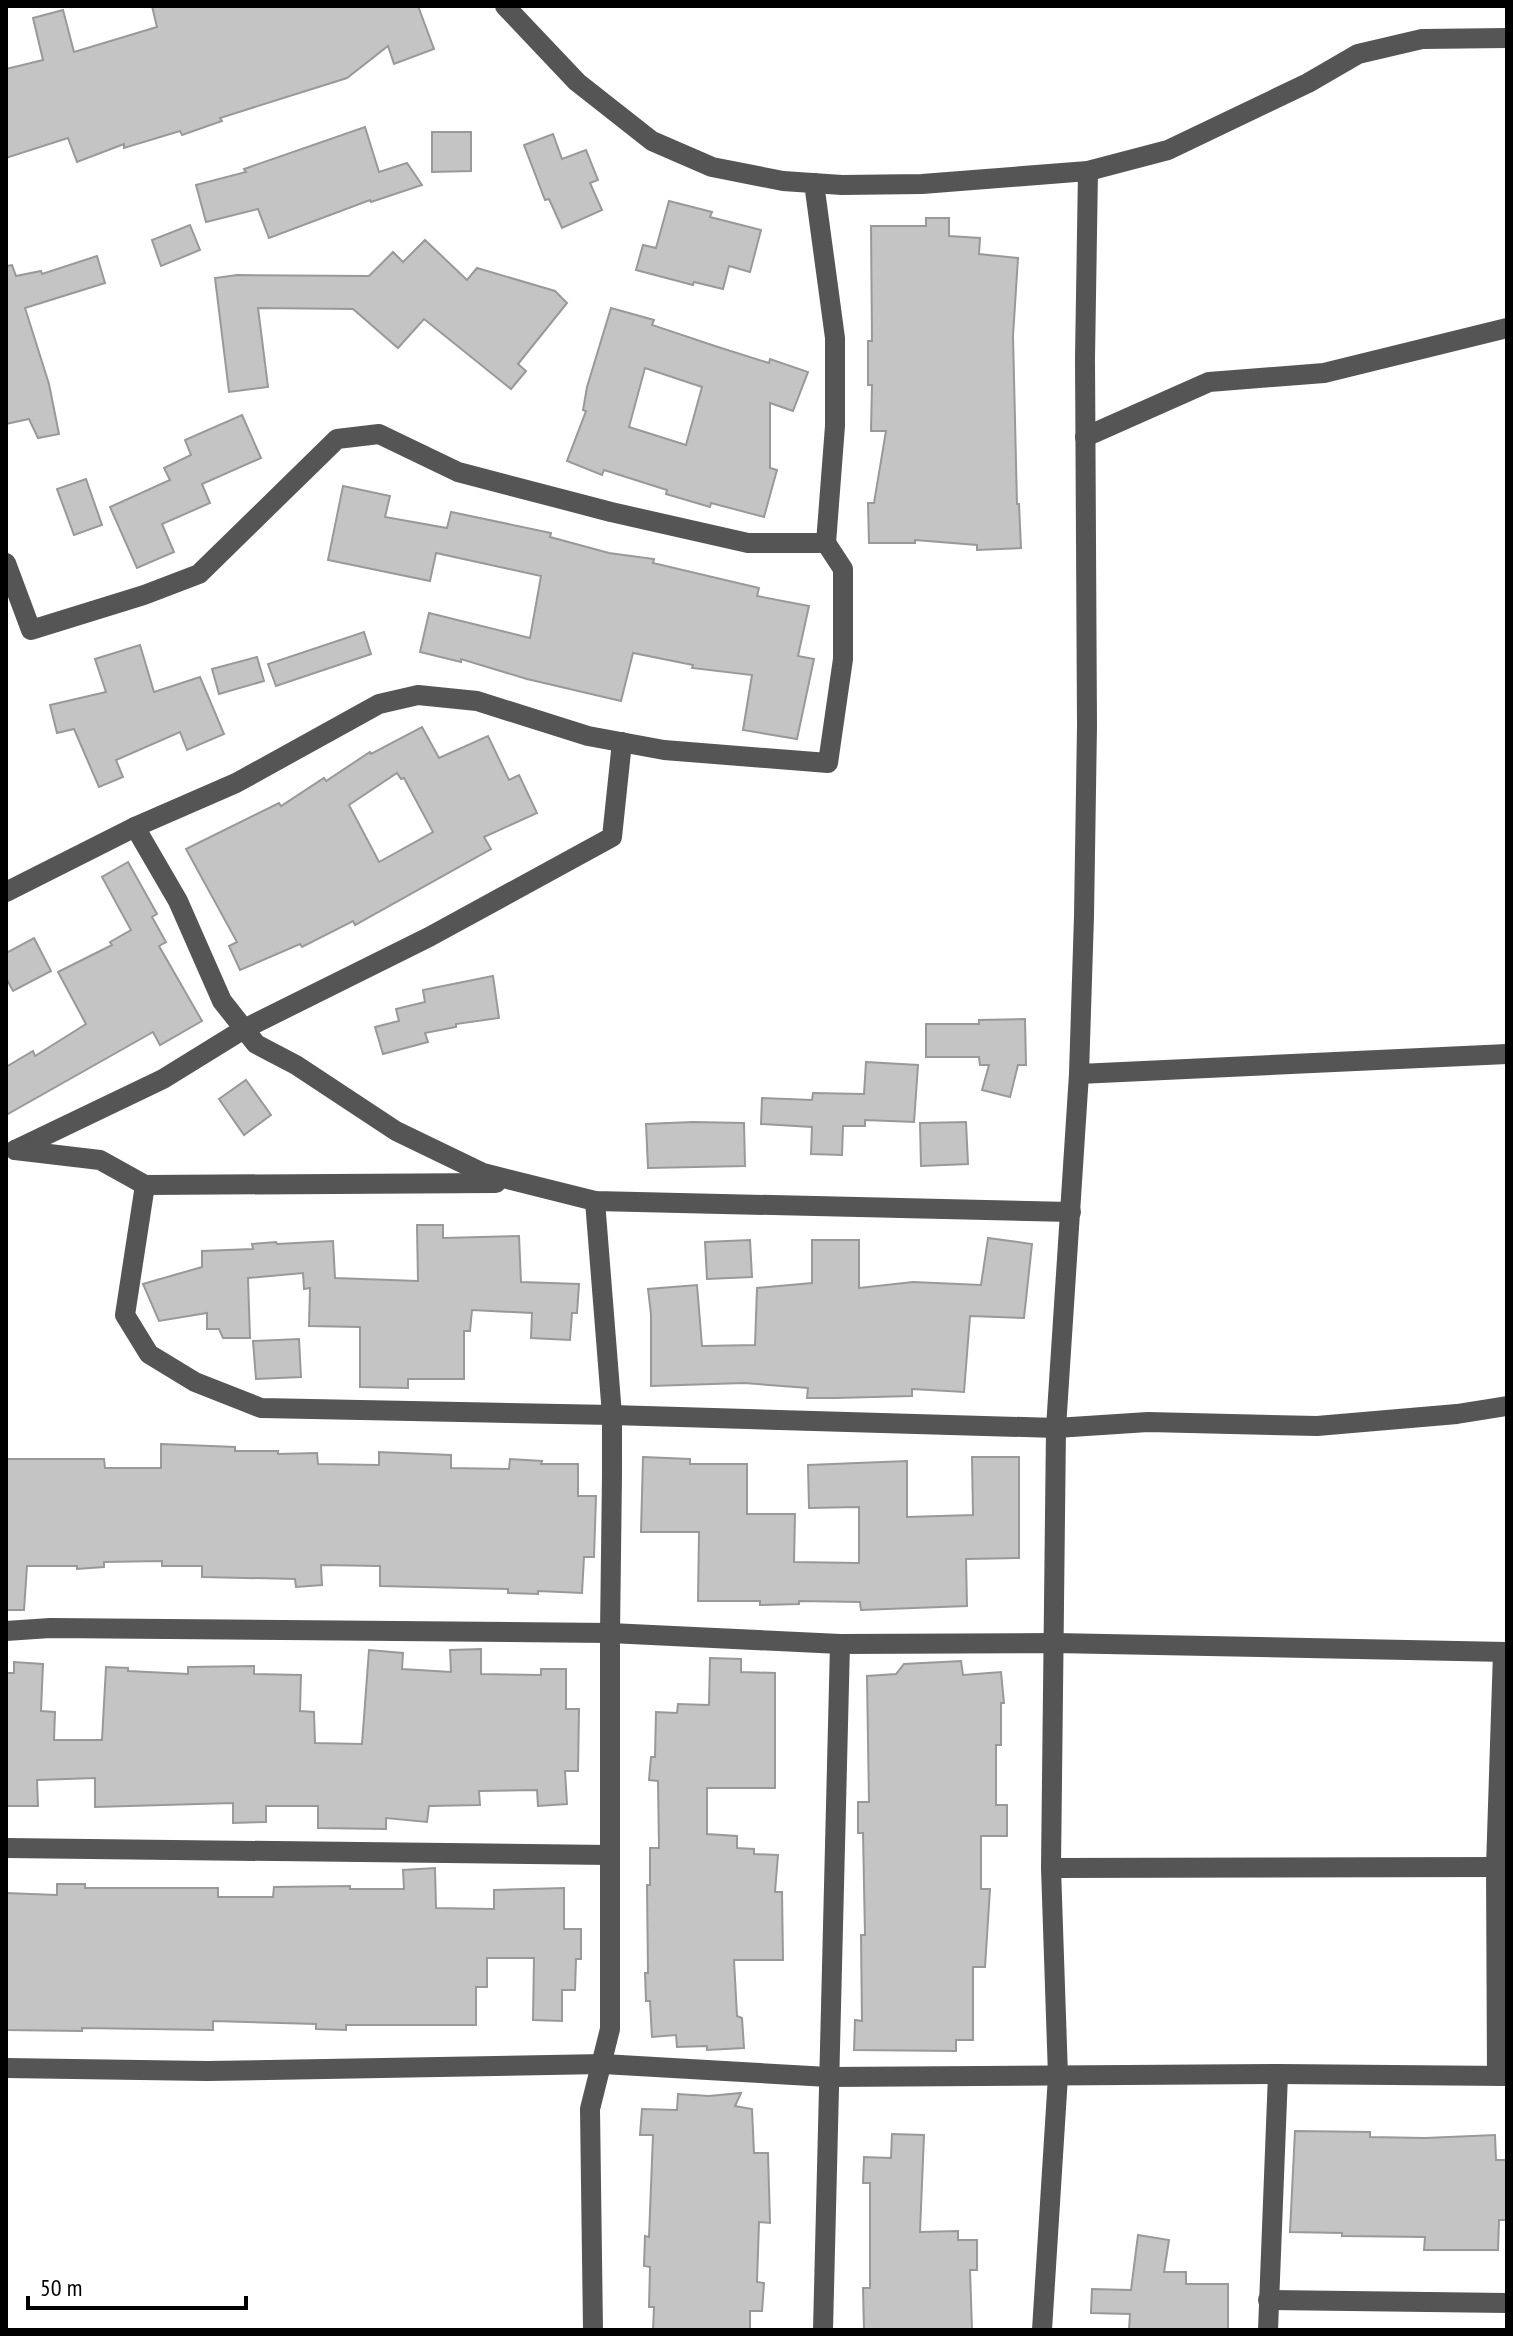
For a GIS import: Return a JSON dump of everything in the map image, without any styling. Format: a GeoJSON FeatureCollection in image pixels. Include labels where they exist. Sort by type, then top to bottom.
{"type":"FeatureCollection","features":[{"type":"Feature","properties":{"kind":"street"},"geometry":{"type":"LineString","coordinates":[[505,6],[577,82],[652,141],[712,167],[783,181],[814,183],[922,184],[1088,171],[1168,150],[1308,83],[1358,54],[1422,39],[1507,38]]}},
{"type":"Feature","properties":{"kind":"street"},"geometry":{"type":"LineString","coordinates":[[1042,2330],[1058,2076],[1051,1868],[1056,1428],[1079,1074],[1087,726],[1085,437],[1088,171]]}},
{"type":"Feature","properties":{"kind":"street"},"geometry":{"type":"LineString","coordinates":[[6,892],[135,827],[236,783],[379,704],[418,695],[477,701],[588,736],[664,750],[828,763],[843,659],[843,569],[826,543],[835,426],[835,338],[814,183]]}},
{"type":"Feature","properties":{"kind":"street"},"geometry":{"type":"LineString","coordinates":[[1085,437],[1209,382],[1324,373],[1507,328]]}},
{"type":"Feature","properties":{"kind":"street"},"geometry":{"type":"LineString","coordinates":[[6,563],[31,630],[144,595],[199,574],[337,439],[379,434],[458,472],[611,512],[748,543],[826,543]]}},
{"type":"Feature","properties":{"kind":"street"},"geometry":{"type":"LineString","coordinates":[[521,1183],[145,1185],[100,1160],[15,1150],[163,1079],[244,1029],[429,937],[612,837],[622,742]]}},
{"type":"Feature","properties":{"kind":"street"},"geometry":{"type":"LineString","coordinates":[[135,827],[178,901],[222,1001],[256,1044],[296,1065],[396,1131],[483,1173],[595,1201],[1071,1212]]}},
{"type":"Feature","properties":{"kind":"street"},"geometry":{"type":"LineString","coordinates":[[1079,1074],[1507,1054]]}},
{"type":"Feature","properties":{"kind":"street"},"geometry":{"type":"LineString","coordinates":[[145,1185],[125,1315],[149,1354],[195,1382],[261,1408],[1056,1428],[1148,1422],[1317,1426],[1457,1414],[1507,1406]]}},
{"type":"Feature","properties":{"kind":"street"},"geometry":{"type":"LineString","coordinates":[[593,2330],[590,2109],[610,2029],[612,1415],[595,1201]]}},
{"type":"Feature","properties":{"kind":"street"},"geometry":{"type":"LineString","coordinates":[[6,1631],[66,1628],[610,1633],[840,1644],[1054,1643],[1505,1652],[1501,1867],[1502,2076],[828,2077],[603,2064],[207,2071],[6,2068]]}},
{"type":"Feature","properties":{"kind":"street"},"geometry":{"type":"LineString","coordinates":[[823,2330],[840,1644]]}},
{"type":"Feature","properties":{"kind":"street"},"geometry":{"type":"LineString","coordinates":[[6,1848],[610,1855]]}},
{"type":"Feature","properties":{"kind":"street"},"geometry":{"type":"LineString","coordinates":[[1051,1868],[1501,1867]]}},
{"type":"Feature","properties":{"kind":"street"},"geometry":{"type":"LineString","coordinates":[[1268,2330],[1278,2074]]}},
{"type":"Feature","properties":{"kind":"street"},"geometry":{"type":"LineString","coordinates":[[1268,2300],[1507,2303]]}},
{"type":"Feature","properties":{"kind":"building"},"geometry":{"type":"Polygon","coordinates":[[[152,6],[418,6],[434,49],[394,64],[388,46],[347,78],[220,118],[222,121],[182,135],[180,131],[124,148],[124,144],[77,162],[68,138],[6,158],[6,69],[43,60],[33,18],[63,10],[74,52],[157,27],[152,6]]]}},
{"type":"Feature","properties":{"kind":"building"},"geometry":{"type":"Polygon","coordinates":[[[365,127],[379,172],[407,163],[422,185],[370,200],[269,238],[258,209],[206,222],[196,185],[246,172],[244,169],[365,127]]]}},
{"type":"Feature","properties":{"kind":"building"},"geometry":{"type":"Polygon","coordinates":[[[432,132],[471,132],[471,171],[432,172],[432,132]]]}},
{"type":"Feature","properties":{"kind":"building"},"geometry":{"type":"Polygon","coordinates":[[[553,134],[562,159],[586,150],[598,180],[590,183],[602,210],[562,228],[549,199],[545,200],[524,145],[553,134]]]}},
{"type":"Feature","properties":{"kind":"building"},"geometry":{"type":"Polygon","coordinates":[[[669,201],[712,212],[710,217],[761,230],[750,272],[729,266],[723,289],[694,282],[693,285],[636,270],[643,245],[656,248],[669,201]]]}},
{"type":"Feature","properties":{"kind":"building"},"geometry":{"type":"Polygon","coordinates":[[[926,218],[949,218],[949,236],[980,238],[979,254],[1018,258],[1013,336],[1021,548],[977,550],[977,545],[915,540],[915,543],[869,543],[868,503],[874,503],[886,431],[871,431],[872,385],[868,385],[868,341],[872,341],[871,226],[926,226],[926,218]]]}},
{"type":"Feature","properties":{"kind":"building"},"geometry":{"type":"Polygon","coordinates":[[[190,225],[200,250],[161,266],[152,240],[190,225]]]}},
{"type":"Feature","properties":{"kind":"building"},"geometry":{"type":"Polygon","coordinates":[[[425,240],[467,280],[477,268],[555,291],[567,303],[518,364],[526,371],[511,389],[424,319],[398,348],[353,309],[258,308],[268,387],[229,392],[215,278],[237,275],[369,276],[393,252],[403,262],[425,240]]]}},
{"type":"Feature","properties":{"kind":"building"},"geometry":{"type":"Polygon","coordinates":[[[97,256],[105,283],[25,308],[49,384],[59,434],[38,438],[29,419],[6,424],[6,266],[12,265],[16,276],[41,271],[42,274],[97,256]]]}},
{"type":"Feature","properties":{"kind":"building"},"geometry":{"type":"Polygon","coordinates":[[[611,308],[654,320],[652,325],[718,347],[808,372],[793,411],[770,403],[770,468],[777,470],[764,517],[711,503],[710,507],[666,494],[667,490],[604,470],[602,475],[567,461],[586,411],[583,410],[611,308]],[[645,368],[629,427],[686,445],[702,387],[645,368]]]}},
{"type":"Feature","properties":{"kind":"building"},"geometry":{"type":"Polygon","coordinates":[[[242,415],[261,458],[202,484],[210,503],[162,524],[174,552],[137,568],[110,507],[170,480],[164,468],[191,455],[185,440],[242,415]]]}},
{"type":"Feature","properties":{"kind":"building"},"geometry":{"type":"Polygon","coordinates":[[[86,479],[102,525],[74,535],[57,489],[86,479]]]}},
{"type":"Feature","properties":{"kind":"building"},"geometry":{"type":"Polygon","coordinates":[[[343,486],[390,496],[385,517],[447,528],[451,512],[551,533],[550,537],[609,553],[654,559],[653,563],[759,588],[757,596],[809,606],[798,656],[814,659],[797,739],[743,730],[752,675],[692,668],[693,665],[633,653],[621,701],[527,679],[461,659],[461,662],[420,652],[429,613],[530,638],[541,576],[436,553],[430,581],[328,560],[343,486]]]}},
{"type":"Feature","properties":{"kind":"building"},"geometry":{"type":"Polygon","coordinates":[[[364,632],[371,654],[276,686],[268,664],[364,632]]]}},
{"type":"Feature","properties":{"kind":"building"},"geometry":{"type":"Polygon","coordinates":[[[140,645],[154,692],[200,677],[224,734],[187,750],[180,732],[116,760],[123,777],[99,787],[74,729],[57,733],[50,705],[106,692],[95,659],[140,645]]]}},
{"type":"Feature","properties":{"kind":"building"},"geometry":{"type":"Polygon","coordinates":[[[257,657],[264,681],[219,694],[212,669],[257,657]]]}},
{"type":"Feature","properties":{"kind":"building"},"geometry":{"type":"Polygon","coordinates":[[[422,727],[439,758],[488,736],[509,780],[519,775],[537,813],[484,837],[491,849],[355,925],[353,921],[302,947],[300,944],[240,970],[229,946],[237,942],[186,849],[279,803],[281,806],[324,778],[326,781],[422,727]],[[397,773],[349,805],[379,862],[433,832],[404,778],[401,779],[397,773]]]}},
{"type":"Feature","properties":{"kind":"building"},"geometry":{"type":"Polygon","coordinates":[[[128,862],[157,914],[152,917],[166,942],[159,946],[202,1021],[160,1045],[153,1032],[6,1115],[6,1067],[33,1051],[35,1056],[86,1024],[58,972],[112,945],[110,942],[131,930],[102,877],[128,862]]]}},
{"type":"Feature","properties":{"kind":"building"},"geometry":{"type":"Polygon","coordinates":[[[34,938],[51,971],[13,991],[6,978],[6,953],[34,938]]]}},
{"type":"Feature","properties":{"kind":"building"},"geometry":{"type":"Polygon","coordinates":[[[493,976],[499,1018],[456,1024],[456,1027],[425,1033],[428,1042],[383,1054],[375,1027],[399,1021],[396,1009],[425,1002],[423,990],[493,976]]]}},
{"type":"Feature","properties":{"kind":"building"},"geometry":{"type":"Polygon","coordinates":[[[1025,1019],[1026,1065],[1018,1065],[1010,1097],[982,1090],[989,1065],[980,1065],[979,1057],[926,1057],[926,1024],[979,1024],[979,1020],[1025,1019]]]}},
{"type":"Feature","properties":{"kind":"building"},"geometry":{"type":"Polygon","coordinates":[[[866,1062],[918,1065],[914,1122],[865,1120],[865,1126],[843,1126],[842,1155],[811,1154],[812,1127],[761,1124],[762,1098],[812,1100],[813,1093],[864,1094],[866,1062]]]}},
{"type":"Feature","properties":{"kind":"building"},"geometry":{"type":"Polygon","coordinates":[[[246,1080],[271,1115],[244,1135],[219,1099],[246,1080]]]}},
{"type":"Feature","properties":{"kind":"building"},"geometry":{"type":"Polygon","coordinates":[[[966,1122],[968,1164],[921,1166],[920,1123],[966,1122]]]}},
{"type":"Feature","properties":{"kind":"building"},"geometry":{"type":"Polygon","coordinates":[[[744,1123],[745,1166],[648,1168],[646,1124],[744,1123]]]}},
{"type":"Feature","properties":{"kind":"building"},"geometry":{"type":"Polygon","coordinates":[[[417,1225],[443,1225],[443,1238],[519,1236],[521,1282],[579,1284],[577,1313],[572,1313],[570,1340],[531,1338],[532,1313],[472,1310],[470,1331],[464,1331],[464,1379],[408,1379],[408,1388],[360,1387],[360,1327],[309,1326],[310,1288],[304,1289],[303,1273],[248,1278],[250,1338],[223,1338],[219,1329],[207,1329],[207,1313],[159,1321],[143,1284],[202,1267],[202,1251],[253,1249],[252,1244],[276,1242],[333,1241],[335,1278],[418,1281],[417,1225]]]}},
{"type":"Feature","properties":{"kind":"building"},"geometry":{"type":"Polygon","coordinates":[[[988,1238],[1032,1244],[1024,1318],[970,1316],[964,1392],[912,1389],[912,1396],[807,1398],[808,1388],[744,1383],[651,1386],[648,1289],[697,1285],[702,1346],[755,1345],[757,1288],[812,1283],[812,1240],[859,1240],[859,1288],[913,1282],[981,1285],[988,1238]]]}},
{"type":"Feature","properties":{"kind":"building"},"geometry":{"type":"Polygon","coordinates":[[[750,1240],[752,1277],[707,1279],[705,1242],[750,1240]]]}},
{"type":"Feature","properties":{"kind":"building"},"geometry":{"type":"Polygon","coordinates":[[[299,1339],[301,1377],[256,1379],[253,1341],[299,1339]]]}},
{"type":"Feature","properties":{"kind":"building"},"geometry":{"type":"Polygon","coordinates":[[[161,1444],[235,1447],[235,1451],[278,1451],[278,1454],[317,1453],[318,1464],[379,1465],[379,1452],[451,1455],[451,1468],[509,1469],[510,1459],[542,1461],[541,1464],[578,1464],[578,1496],[596,1496],[594,1557],[584,1557],[582,1593],[538,1591],[538,1594],[508,1593],[508,1589],[380,1586],[380,1566],[321,1565],[322,1585],[296,1587],[295,1579],[202,1577],[202,1566],[162,1566],[162,1561],[104,1562],[104,1567],[77,1569],[77,1566],[27,1566],[24,1610],[6,1610],[6,1459],[104,1459],[105,1468],[161,1468],[161,1444]]]}},
{"type":"Feature","properties":{"kind":"building"},"geometry":{"type":"Polygon","coordinates":[[[643,1457],[690,1459],[690,1464],[747,1464],[747,1514],[795,1514],[794,1562],[859,1563],[859,1507],[809,1508],[808,1465],[907,1461],[907,1517],[973,1515],[972,1457],[1019,1457],[1019,1558],[966,1559],[967,1606],[861,1610],[860,1602],[799,1601],[799,1604],[760,1605],[760,1601],[698,1601],[699,1532],[641,1532],[643,1457]]]}},
{"type":"Feature","properties":{"kind":"building"},"geometry":{"type":"Polygon","coordinates":[[[481,1649],[481,1674],[541,1675],[541,1669],[566,1669],[566,1709],[579,1709],[578,1771],[565,1771],[567,1804],[538,1806],[537,1790],[479,1791],[480,1805],[429,1806],[427,1822],[386,1818],[386,1829],[318,1828],[318,1806],[266,1806],[266,1822],[233,1823],[233,1803],[95,1807],[95,1778],[37,1780],[38,1806],[6,1806],[6,1673],[14,1673],[14,1662],[43,1664],[41,1711],[55,1712],[54,1740],[102,1740],[106,1667],[188,1674],[188,1667],[254,1666],[254,1674],[301,1675],[300,1711],[314,1712],[315,1743],[362,1744],[369,1650],[403,1653],[402,1669],[451,1672],[450,1650],[481,1649]]]}},
{"type":"Feature","properties":{"kind":"building"},"geometry":{"type":"Polygon","coordinates":[[[710,1658],[741,1659],[741,1672],[775,1673],[775,1788],[707,1788],[707,1834],[737,1836],[737,1848],[754,1849],[754,1854],[778,1855],[775,1892],[782,1892],[783,1960],[734,1960],[737,2016],[742,2018],[744,2048],[707,2050],[707,2046],[677,2047],[676,2035],[652,2037],[645,1973],[648,1973],[647,1885],[650,1885],[650,1848],[659,1848],[658,1781],[649,1780],[651,1757],[655,1757],[656,1712],[677,1713],[678,1704],[709,1705],[710,1658]]]}},
{"type":"Feature","properties":{"kind":"building"},"geometry":{"type":"Polygon","coordinates":[[[961,1661],[963,1675],[1001,1672],[1004,1703],[1001,1703],[1001,1745],[996,1745],[996,1805],[1007,1805],[1007,1836],[981,1836],[981,1889],[990,1889],[985,1967],[973,1967],[973,2040],[956,2040],[956,2051],[854,2050],[855,2020],[862,2021],[861,1935],[865,1935],[863,1833],[858,1833],[858,1802],[869,1802],[867,1676],[896,1674],[904,1664],[961,1661]]]}},
{"type":"Feature","properties":{"kind":"building"},"geometry":{"type":"Polygon","coordinates":[[[435,1868],[436,1908],[494,1909],[494,1890],[564,1888],[564,1929],[581,1929],[581,1959],[576,1959],[575,1990],[562,1990],[562,2021],[533,2020],[534,1958],[487,1958],[487,1987],[476,1987],[476,2025],[346,2025],[346,2030],[316,2029],[316,2024],[213,2021],[213,2030],[6,2030],[6,1893],[57,1895],[57,1884],[85,1884],[85,1888],[218,1888],[218,1897],[273,1897],[274,1887],[404,1889],[403,1870],[435,1868]]]}},
{"type":"Feature","properties":{"kind":"building"},"geometry":{"type":"Polygon","coordinates":[[[741,2093],[735,2106],[752,2109],[754,2153],[768,2153],[770,2223],[759,2222],[757,2282],[764,2283],[762,2311],[750,2311],[750,2330],[653,2330],[654,2307],[649,2307],[650,2267],[644,2266],[645,2236],[649,2237],[653,2135],[640,2135],[642,2109],[677,2110],[678,2094],[709,2096],[741,2093]]]}},
{"type":"Feature","properties":{"kind":"building"},"geometry":{"type":"Polygon","coordinates":[[[1295,2131],[1370,2132],[1370,2137],[1495,2135],[1496,2160],[1507,2160],[1507,2220],[1499,2220],[1498,2250],[1424,2250],[1425,2237],[1290,2232],[1295,2131]]]}},
{"type":"Feature","properties":{"kind":"building"},"geometry":{"type":"Polygon","coordinates":[[[892,2134],[924,2135],[920,2232],[958,2231],[958,2240],[977,2240],[977,2270],[970,2270],[972,2330],[864,2330],[863,2288],[870,2288],[870,2183],[863,2183],[864,2157],[891,2158],[892,2134]]]}},
{"type":"Feature","properties":{"kind":"building"},"geometry":{"type":"Polygon","coordinates":[[[1138,2235],[1169,2240],[1164,2272],[1186,2272],[1186,2284],[1228,2284],[1228,2330],[1129,2330],[1130,2314],[1091,2313],[1092,2289],[1131,2290],[1138,2235]]]}}]}
